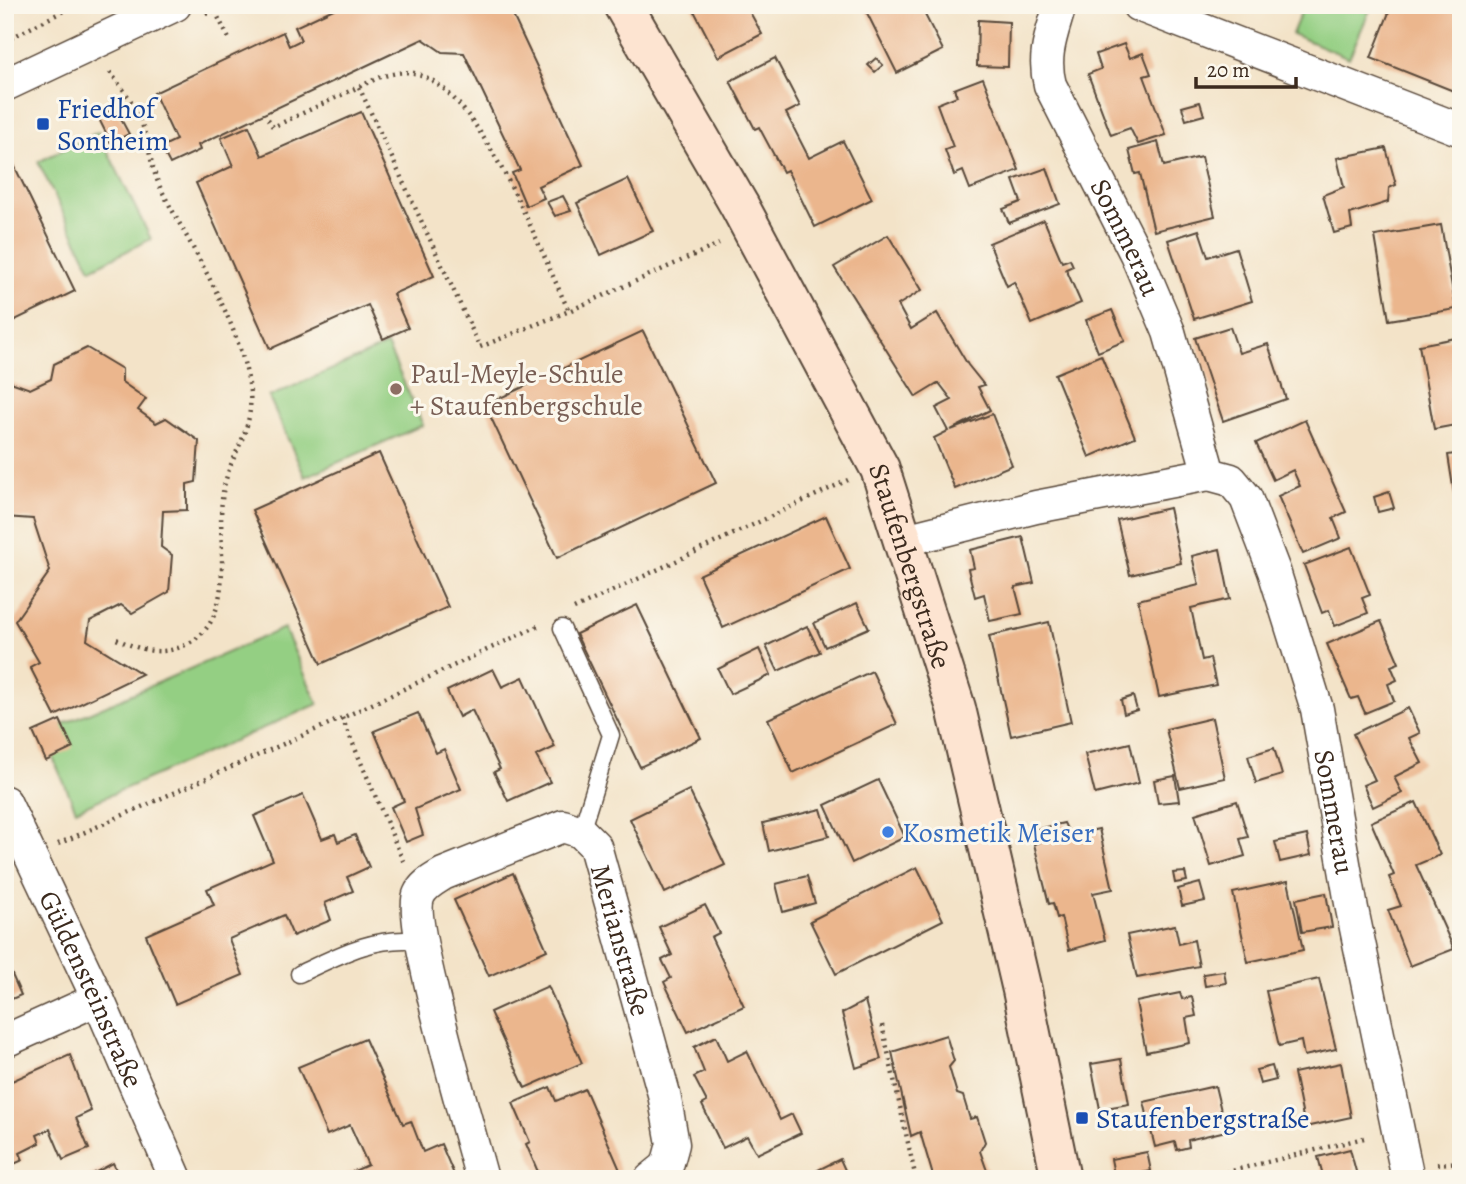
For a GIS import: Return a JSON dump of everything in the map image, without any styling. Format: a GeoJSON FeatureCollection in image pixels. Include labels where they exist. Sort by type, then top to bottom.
{"type":"FeatureCollection","features":[{"type":"Feature","properties":{"kind":"street"},"geometry":{"type":"LineString","coordinates":[[5,85],[175,5]]}},
{"type":"Feature","properties":{"kind":"street","name":"Staufenbergstraße"},"geometry":{"type":"LineString","coordinates":[[623,5],[752,229],[857,477],[905,540],[957,708],[1022,990],[1061,1179]]}},
{"type":"Feature","properties":{"kind":"street","name":"Sommerau"},"geometry":{"type":"LineString","coordinates":[[1060,5],[1047,45],[1045,65],[1049,85],[1109,197],[1150,287],[1173,345],[1209,474],[1231,480],[1246,498],[1274,571],[1317,709],[1352,909],[1408,1179]]}},
{"type":"Feature","properties":{"kind":"street"},"geometry":{"type":"LineString","coordinates":[[1138,5],[1461,130]]}},
{"type":"Feature","properties":{"kind":"street"},"geometry":{"type":"LineString","coordinates":[[905,540],[1036,507],[1209,474]]}},
{"type":"Feature","properties":{"kind":"street","name":"Güldensteinstraße"},"geometry":{"type":"LineString","coordinates":[[5,802],[98,999],[176,1179]]}},
{"type":"Feature","properties":{"kind":"street","name":"Merianstraße"},"geometry":{"type":"LineString","coordinates":[[418,896],[426,884],[443,874],[548,830],[564,826],[581,832],[595,846],[664,1094],[673,1144],[667,1166],[651,1179]]}},
{"type":"Feature","properties":{"kind":"street"},"geometry":{"type":"LineString","coordinates":[[418,896],[420,941],[482,1179]]}},
{"type":"Feature","properties":{"kind":"street"},"geometry":{"type":"LineString","coordinates":[[5,1041],[98,999]]}},
{"type":"Feature","properties":{"kind":"lane"},"geometry":{"type":"LineString","coordinates":[[563,621],[611,735],[581,832]]}},
{"type":"Feature","properties":{"kind":"lane"},"geometry":{"type":"LineString","coordinates":[[299,974],[349,950],[396,938],[420,941]]}},
{"type":"Feature","properties":{"kind":"path"},"geometry":{"type":"LineString","coordinates":[[5,41],[75,5]]}},
{"type":"Feature","properties":{"kind":"path"},"geometry":{"type":"LineString","coordinates":[[212,5],[229,39]]}},
{"type":"Feature","properties":{"kind":"path"},"geometry":{"type":"LineString","coordinates":[[94,45],[141,119],[150,163],[221,301],[247,372],[251,398],[251,418],[225,483],[222,501],[222,574],[214,613],[206,629],[186,645],[162,653],[142,651],[114,638]]}},
{"type":"Feature","properties":{"kind":"path"},"geometry":{"type":"LineString","coordinates":[[268,118],[273,127],[397,72],[417,74],[459,103],[483,134],[569,311]]}},
{"type":"Feature","properties":{"kind":"path"},"geometry":{"type":"LineString","coordinates":[[359,87],[480,347],[569,311],[752,229]]}},
{"type":"Feature","properties":{"kind":"path"},"geometry":{"type":"LineString","coordinates":[[563,621],[857,477]]}},
{"type":"Feature","properties":{"kind":"path"},"geometry":{"type":"LineString","coordinates":[[32,856],[342,718],[540,625]]}},
{"type":"Feature","properties":{"kind":"path"},"geometry":{"type":"LineString","coordinates":[[342,718],[418,896]]}},
{"type":"Feature","properties":{"kind":"path"},"geometry":{"type":"LineString","coordinates":[[882,1025],[916,1179]]}},
{"type":"Feature","properties":{"kind":"path"},"geometry":{"type":"LineString","coordinates":[[1199,1179],[1399,1129]]}},
{"type":"Feature","properties":{"kind":"green space"},"geometry":{"type":"Polygon","coordinates":[[[1304,5],[1372,5],[1349,58],[1292,34],[1304,5]]]}},
{"type":"Feature","properties":{"kind":"green space"},"geometry":{"type":"Polygon","coordinates":[[[98,132],[151,239],[91,269],[38,162],[98,132]]]}},
{"type":"Feature","properties":{"kind":"green space"},"geometry":{"type":"Polygon","coordinates":[[[387,345],[423,425],[305,477],[269,397],[387,345]]]}},
{"type":"Feature","properties":{"kind":"green space"},"geometry":{"type":"Polygon","coordinates":[[[284,628],[318,704],[76,810],[42,733],[284,628]]]}},
{"type":"Feature","properties":{"kind":"building"},"geometry":{"type":"Polygon","coordinates":[[[342,5],[508,5],[583,165],[538,186],[544,198],[526,206],[512,173],[520,170],[464,53],[442,52],[423,39],[198,145],[200,150],[170,164],[161,147],[176,140],[154,93],[283,32],[289,46],[301,40],[295,27],[342,5]]]}},
{"type":"Feature","properties":{"kind":"building"},"geometry":{"type":"Polygon","coordinates":[[[691,5],[746,5],[762,34],[718,57],[691,5]]]}},
{"type":"Feature","properties":{"kind":"building"},"geometry":{"type":"Polygon","coordinates":[[[863,5],[920,5],[943,50],[897,73],[863,5]]]}},
{"type":"Feature","properties":{"kind":"building"},"geometry":{"type":"Polygon","coordinates":[[[1392,5],[1461,5],[1461,94],[1371,58],[1392,5]]]}},
{"type":"Feature","properties":{"kind":"building"},"geometry":{"type":"Polygon","coordinates":[[[978,20],[1009,22],[1008,67],[977,66],[978,20]]]}},
{"type":"Feature","properties":{"kind":"building"},"geometry":{"type":"Polygon","coordinates":[[[1124,44],[1130,58],[1143,53],[1151,74],[1144,76],[1166,135],[1138,144],[1130,128],[1111,135],[1088,74],[1101,69],[1096,54],[1124,44]]]}},
{"type":"Feature","properties":{"kind":"building"},"geometry":{"type":"Polygon","coordinates":[[[775,58],[800,106],[786,113],[809,158],[843,141],[872,199],[815,227],[787,170],[783,172],[759,127],[755,129],[730,81],[775,58]]]}},
{"type":"Feature","properties":{"kind":"building"},"geometry":{"type":"Polygon","coordinates":[[[876,58],[883,65],[875,72],[868,65],[876,58]]]}},
{"type":"Feature","properties":{"kind":"building"},"geometry":{"type":"Polygon","coordinates":[[[983,78],[1019,170],[970,189],[963,171],[954,175],[945,150],[953,147],[937,104],[957,96],[954,89],[983,78]]]}},
{"type":"Feature","properties":{"kind":"building"},"geometry":{"type":"Polygon","coordinates":[[[1200,102],[1204,115],[1186,120],[1182,107],[1200,102]]]}},
{"type":"Feature","properties":{"kind":"building"},"geometry":{"type":"Polygon","coordinates":[[[115,108],[129,134],[111,143],[98,117],[115,108]]]}},
{"type":"Feature","properties":{"kind":"building"},"geometry":{"type":"Polygon","coordinates":[[[361,112],[434,276],[393,294],[408,328],[383,339],[368,305],[270,349],[196,183],[233,166],[221,138],[249,126],[262,156],[361,112]]]}},
{"type":"Feature","properties":{"kind":"building"},"geometry":{"type":"Polygon","coordinates":[[[1158,142],[1164,166],[1201,157],[1215,216],[1154,231],[1140,173],[1135,174],[1129,150],[1158,142]]]}},
{"type":"Feature","properties":{"kind":"building"},"geometry":{"type":"Polygon","coordinates":[[[1386,148],[1396,185],[1389,188],[1388,202],[1350,214],[1352,228],[1334,233],[1323,195],[1344,187],[1337,158],[1386,148]]]}},
{"type":"Feature","properties":{"kind":"building"},"geometry":{"type":"Polygon","coordinates":[[[13,163],[75,291],[5,325],[5,167],[13,163]]]}},
{"type":"Feature","properties":{"kind":"building"},"geometry":{"type":"Polygon","coordinates":[[[1047,168],[1060,204],[1009,223],[1003,209],[1021,202],[1013,180],[1047,168]]]}},
{"type":"Feature","properties":{"kind":"building"},"geometry":{"type":"Polygon","coordinates":[[[628,179],[653,231],[601,255],[577,203],[628,179]]]}},
{"type":"Feature","properties":{"kind":"building"},"geometry":{"type":"Polygon","coordinates":[[[563,196],[571,211],[555,216],[547,202],[563,196]]]}},
{"type":"Feature","properties":{"kind":"building"},"geometry":{"type":"Polygon","coordinates":[[[1044,220],[1062,262],[1070,259],[1073,266],[1066,269],[1081,303],[1032,324],[1014,282],[1007,286],[989,243],[1044,220]]]}},
{"type":"Feature","properties":{"kind":"building"},"geometry":{"type":"Polygon","coordinates":[[[1441,225],[1456,309],[1389,320],[1375,236],[1441,225]]]}},
{"type":"Feature","properties":{"kind":"building"},"geometry":{"type":"Polygon","coordinates":[[[1199,230],[1208,257],[1236,248],[1252,301],[1194,319],[1168,240],[1199,230]]]}},
{"type":"Feature","properties":{"kind":"building"},"geometry":{"type":"Polygon","coordinates":[[[888,235],[922,290],[898,305],[911,329],[937,313],[968,365],[984,385],[978,387],[990,410],[951,430],[992,414],[1012,465],[955,489],[934,438],[948,431],[936,408],[952,400],[939,383],[916,397],[834,267],[888,235]]]}},
{"type":"Feature","properties":{"kind":"building"},"geometry":{"type":"Polygon","coordinates":[[[1112,310],[1125,341],[1098,352],[1086,320],[1112,310]]]}},
{"type":"Feature","properties":{"kind":"building"},"geometry":{"type":"Polygon","coordinates":[[[1230,327],[1239,353],[1268,344],[1286,399],[1223,421],[1195,338],[1230,327]]]}},
{"type":"Feature","properties":{"kind":"building"},"geometry":{"type":"Polygon","coordinates":[[[643,331],[716,483],[557,558],[485,405],[643,331]]]}},
{"type":"Feature","properties":{"kind":"building"},"geometry":{"type":"Polygon","coordinates":[[[1461,337],[1461,424],[1434,429],[1419,345],[1461,337]]]}},
{"type":"Feature","properties":{"kind":"building"},"geometry":{"type":"Polygon","coordinates":[[[87,348],[122,369],[122,382],[146,399],[138,410],[156,423],[166,418],[199,441],[196,482],[187,484],[187,510],[163,511],[161,547],[172,555],[169,592],[132,613],[121,605],[90,621],[87,640],[142,674],[55,716],[30,667],[39,662],[15,621],[50,571],[33,519],[5,517],[5,380],[30,389],[51,379],[54,364],[87,348]]]}},
{"type":"Feature","properties":{"kind":"building"},"geometry":{"type":"Polygon","coordinates":[[[1101,355],[1135,437],[1089,457],[1055,374],[1101,355]]]}},
{"type":"Feature","properties":{"kind":"building"},"geometry":{"type":"Polygon","coordinates":[[[1305,420],[1346,512],[1333,518],[1341,538],[1303,554],[1278,496],[1300,486],[1293,470],[1273,480],[1256,443],[1305,420]]]}},
{"type":"Feature","properties":{"kind":"building"},"geometry":{"type":"Polygon","coordinates":[[[379,453],[448,607],[321,664],[252,510],[379,453]]]}},
{"type":"Feature","properties":{"kind":"building"},"geometry":{"type":"Polygon","coordinates":[[[1461,453],[1461,525],[1459,525],[1448,455],[1461,453]]]}},
{"type":"Feature","properties":{"kind":"building"},"geometry":{"type":"Polygon","coordinates":[[[1389,492],[1394,508],[1378,512],[1374,497],[1389,492]]]}},
{"type":"Feature","properties":{"kind":"building"},"geometry":{"type":"Polygon","coordinates":[[[1169,508],[1181,563],[1130,575],[1117,520],[1169,508]]]}},
{"type":"Feature","properties":{"kind":"building"},"geometry":{"type":"Polygon","coordinates":[[[826,516],[850,569],[723,628],[699,575],[826,516]]]}},
{"type":"Feature","properties":{"kind":"building"},"geometry":{"type":"Polygon","coordinates":[[[1023,537],[1034,583],[1015,587],[1022,614],[990,621],[984,594],[975,597],[968,569],[974,568],[970,550],[1023,537]]]}},
{"type":"Feature","properties":{"kind":"building"},"geometry":{"type":"Polygon","coordinates":[[[1351,547],[1370,595],[1362,598],[1368,613],[1335,626],[1329,610],[1322,613],[1304,565],[1351,547]]]}},
{"type":"Feature","properties":{"kind":"building"},"geometry":{"type":"Polygon","coordinates":[[[1220,549],[1230,599],[1191,608],[1202,660],[1210,658],[1216,685],[1159,697],[1138,600],[1199,585],[1192,556],[1220,549]]]}},
{"type":"Feature","properties":{"kind":"building"},"geometry":{"type":"Polygon","coordinates":[[[857,603],[869,628],[825,647],[814,623],[857,603]]]}},
{"type":"Feature","properties":{"kind":"building"},"geometry":{"type":"Polygon","coordinates":[[[637,605],[701,738],[640,767],[576,634],[637,605]]]}},
{"type":"Feature","properties":{"kind":"building"},"geometry":{"type":"Polygon","coordinates":[[[1381,621],[1399,663],[1391,666],[1397,680],[1388,684],[1394,701],[1365,713],[1358,697],[1351,699],[1327,644],[1381,621]]]}},
{"type":"Feature","properties":{"kind":"building"},"geometry":{"type":"Polygon","coordinates":[[[1049,622],[1071,722],[1011,736],[989,636],[1049,622]]]}},
{"type":"Feature","properties":{"kind":"building"},"geometry":{"type":"Polygon","coordinates":[[[807,626],[820,652],[778,671],[766,646],[807,626]]]}},
{"type":"Feature","properties":{"kind":"building"},"geometry":{"type":"Polygon","coordinates":[[[759,649],[771,675],[730,694],[718,669],[759,649]]]}},
{"type":"Feature","properties":{"kind":"building"},"geometry":{"type":"Polygon","coordinates":[[[493,669],[502,687],[523,677],[555,747],[536,756],[550,782],[508,801],[494,772],[500,769],[472,710],[459,717],[447,691],[493,669]]]}},
{"type":"Feature","properties":{"kind":"building"},"geometry":{"type":"Polygon","coordinates":[[[872,671],[897,724],[793,773],[768,719],[872,671]]]}},
{"type":"Feature","properties":{"kind":"building"},"geometry":{"type":"Polygon","coordinates":[[[1133,696],[1137,710],[1124,714],[1121,700],[1133,696]]]}},
{"type":"Feature","properties":{"kind":"building"},"geometry":{"type":"Polygon","coordinates":[[[1408,708],[1420,733],[1409,738],[1422,763],[1394,777],[1402,793],[1373,807],[1363,785],[1375,780],[1353,734],[1408,708]]]}},
{"type":"Feature","properties":{"kind":"building"},"geometry":{"type":"Polygon","coordinates":[[[418,713],[436,753],[444,749],[461,789],[415,809],[423,835],[406,842],[391,807],[404,801],[374,731],[418,713]]]}},
{"type":"Feature","properties":{"kind":"building"},"geometry":{"type":"Polygon","coordinates":[[[1212,718],[1225,778],[1180,788],[1166,729],[1212,718]]]}},
{"type":"Feature","properties":{"kind":"building"},"geometry":{"type":"Polygon","coordinates":[[[60,720],[73,748],[46,761],[33,732],[60,720]]]}},
{"type":"Feature","properties":{"kind":"building"},"geometry":{"type":"Polygon","coordinates":[[[1130,743],[1139,783],[1095,794],[1085,754],[1130,743]]]}},
{"type":"Feature","properties":{"kind":"building"},"geometry":{"type":"Polygon","coordinates":[[[1274,748],[1282,775],[1256,783],[1248,756],[1274,748]]]}},
{"type":"Feature","properties":{"kind":"building"},"geometry":{"type":"Polygon","coordinates":[[[1175,776],[1179,801],[1158,803],[1154,780],[1175,776]]]}},
{"type":"Feature","properties":{"kind":"building"},"geometry":{"type":"Polygon","coordinates":[[[878,780],[905,837],[852,863],[825,805],[878,780]]]}},
{"type":"Feature","properties":{"kind":"building"},"geometry":{"type":"Polygon","coordinates":[[[689,790],[725,865],[665,893],[630,819],[689,790]]]}},
{"type":"Feature","properties":{"kind":"building"},"geometry":{"type":"Polygon","coordinates":[[[303,795],[322,839],[335,834],[338,842],[355,835],[369,867],[347,877],[353,891],[325,903],[331,920],[293,936],[284,915],[229,939],[243,975],[175,1004],[146,935],[214,905],[207,889],[273,860],[254,816],[303,795]]]}},
{"type":"Feature","properties":{"kind":"building"},"geometry":{"type":"Polygon","coordinates":[[[1237,801],[1248,837],[1240,839],[1245,856],[1211,866],[1195,814],[1237,801]]]}},
{"type":"Feature","properties":{"kind":"building"},"geometry":{"type":"Polygon","coordinates":[[[1416,802],[1440,855],[1416,865],[1454,949],[1410,966],[1388,910],[1401,906],[1389,877],[1394,875],[1371,822],[1416,802]]]}},
{"type":"Feature","properties":{"kind":"building"},"geometry":{"type":"Polygon","coordinates":[[[821,809],[829,836],[769,851],[763,823],[821,809]]]}},
{"type":"Feature","properties":{"kind":"building"},"geometry":{"type":"Polygon","coordinates":[[[1064,823],[1070,835],[1099,829],[1113,889],[1093,893],[1105,940],[1069,950],[1061,917],[1057,918],[1053,903],[1049,904],[1034,844],[1040,842],[1038,829],[1064,823]]]}},
{"type":"Feature","properties":{"kind":"building"},"geometry":{"type":"Polygon","coordinates":[[[1307,835],[1311,855],[1280,862],[1275,842],[1307,835]]]}},
{"type":"Feature","properties":{"kind":"building"},"geometry":{"type":"Polygon","coordinates":[[[917,867],[943,920],[836,974],[810,921],[917,867]]]}},
{"type":"Feature","properties":{"kind":"building"},"geometry":{"type":"Polygon","coordinates":[[[1185,872],[1187,881],[1175,883],[1173,873],[1185,872]]]}},
{"type":"Feature","properties":{"kind":"building"},"geometry":{"type":"Polygon","coordinates":[[[513,873],[547,950],[489,976],[454,900],[513,873]]]}},
{"type":"Feature","properties":{"kind":"building"},"geometry":{"type":"Polygon","coordinates":[[[807,876],[815,903],[783,912],[776,884],[807,876]]]}},
{"type":"Feature","properties":{"kind":"building"},"geometry":{"type":"Polygon","coordinates":[[[1288,881],[1303,950],[1248,962],[1233,893],[1288,881]]]}},
{"type":"Feature","properties":{"kind":"building"},"geometry":{"type":"Polygon","coordinates":[[[1200,883],[1205,901],[1182,906],[1178,889],[1200,883]]]}},
{"type":"Feature","properties":{"kind":"building"},"geometry":{"type":"Polygon","coordinates":[[[1326,893],[1332,927],[1302,932],[1296,899],[1326,893]]]}},
{"type":"Feature","properties":{"kind":"building"},"geometry":{"type":"Polygon","coordinates":[[[705,905],[719,933],[711,937],[744,1006],[688,1032],[664,982],[671,978],[662,960],[672,955],[659,927],[705,905]]]}},
{"type":"Feature","properties":{"kind":"building"},"geometry":{"type":"Polygon","coordinates":[[[1175,925],[1179,944],[1194,940],[1199,966],[1137,978],[1127,935],[1175,925]]]}},
{"type":"Feature","properties":{"kind":"building"},"geometry":{"type":"Polygon","coordinates":[[[5,959],[21,995],[5,1002],[5,959]]]}},
{"type":"Feature","properties":{"kind":"building"},"geometry":{"type":"Polygon","coordinates":[[[1224,971],[1226,983],[1205,986],[1203,974],[1224,971]]]}},
{"type":"Feature","properties":{"kind":"building"},"geometry":{"type":"Polygon","coordinates":[[[1319,979],[1336,1049],[1304,1056],[1301,1041],[1279,1046],[1266,991],[1319,979]]]}},
{"type":"Feature","properties":{"kind":"building"},"geometry":{"type":"Polygon","coordinates":[[[548,986],[582,1063],[525,1088],[490,1012],[548,986]]]}},
{"type":"Feature","properties":{"kind":"building"},"geometry":{"type":"Polygon","coordinates":[[[1180,993],[1182,999],[1192,997],[1196,1016],[1186,1018],[1190,1043],[1146,1052],[1136,1002],[1180,993]]]}},
{"type":"Feature","properties":{"kind":"building"},"geometry":{"type":"Polygon","coordinates":[[[865,1001],[881,1059],[856,1068],[842,1013],[865,1001]]]}},
{"type":"Feature","properties":{"kind":"building"},"geometry":{"type":"Polygon","coordinates":[[[946,1035],[954,1061],[949,1067],[957,1094],[963,1096],[970,1119],[977,1117],[985,1142],[980,1151],[986,1168],[995,1179],[934,1179],[920,1132],[911,1136],[892,1052],[946,1035]]]}},
{"type":"Feature","properties":{"kind":"building"},"geometry":{"type":"Polygon","coordinates":[[[716,1036],[727,1061],[747,1051],[780,1120],[792,1114],[801,1133],[757,1154],[747,1136],[723,1148],[702,1105],[707,1102],[694,1077],[704,1072],[694,1047],[716,1036]]]}},
{"type":"Feature","properties":{"kind":"building"},"geometry":{"type":"Polygon","coordinates":[[[365,1039],[403,1124],[411,1121],[423,1152],[441,1144],[456,1179],[336,1179],[368,1165],[350,1125],[327,1135],[298,1067],[365,1039]]]}},
{"type":"Feature","properties":{"kind":"building"},"geometry":{"type":"Polygon","coordinates":[[[70,1055],[91,1111],[76,1118],[89,1149],[63,1160],[50,1129],[37,1135],[40,1143],[20,1153],[23,1160],[5,1168],[5,1084],[70,1055]]]}},
{"type":"Feature","properties":{"kind":"building"},"geometry":{"type":"Polygon","coordinates":[[[1121,1059],[1129,1104],[1100,1109],[1091,1064],[1121,1059]]]}},
{"type":"Feature","properties":{"kind":"building"},"geometry":{"type":"Polygon","coordinates":[[[1341,1063],[1351,1117],[1305,1127],[1294,1073],[1341,1063]]]}},
{"type":"Feature","properties":{"kind":"building"},"geometry":{"type":"Polygon","coordinates":[[[1272,1066],[1276,1080],[1260,1084],[1256,1070],[1272,1066]]]}},
{"type":"Feature","properties":{"kind":"building"},"geometry":{"type":"Polygon","coordinates":[[[1215,1086],[1226,1131],[1188,1140],[1189,1147],[1177,1150],[1175,1142],[1155,1147],[1144,1102],[1215,1086]]]}},
{"type":"Feature","properties":{"kind":"building"},"geometry":{"type":"Polygon","coordinates":[[[550,1087],[556,1101],[585,1089],[620,1170],[600,1179],[541,1179],[526,1144],[530,1142],[513,1103],[550,1087]]]}},
{"type":"Feature","properties":{"kind":"building"},"geometry":{"type":"Polygon","coordinates":[[[1350,1149],[1358,1179],[1324,1179],[1318,1157],[1350,1149]]]}},
{"type":"Feature","properties":{"kind":"building"},"geometry":{"type":"Polygon","coordinates":[[[1147,1152],[1151,1171],[1115,1179],[1111,1159],[1147,1152]]]}},
{"type":"Feature","properties":{"kind":"building"},"geometry":{"type":"Polygon","coordinates":[[[840,1159],[849,1179],[817,1179],[814,1172],[840,1159]]]}},
{"type":"Feature","properties":{"kind":"building"},"geometry":{"type":"Polygon","coordinates":[[[113,1163],[121,1179],[83,1179],[113,1163]]]}},
{"type":"Feature","properties":{"kind":"place","name":"Friedhof Sontheim"},"geometry":{"type":"Point","coordinates":[43,124]}},
{"type":"Feature","properties":{"kind":"place","name":"Paul-Meyle-Schule + Staufenbergschule"},"geometry":{"type":"Point","coordinates":[396,389]}},
{"type":"Feature","properties":{"kind":"place","name":"Kosmetik Meiser"},"geometry":{"type":"Point","coordinates":[888,832]}},
{"type":"Feature","properties":{"kind":"place","name":"Staufenbergstraße"},"geometry":{"type":"Point","coordinates":[1082,1118]}}]}
